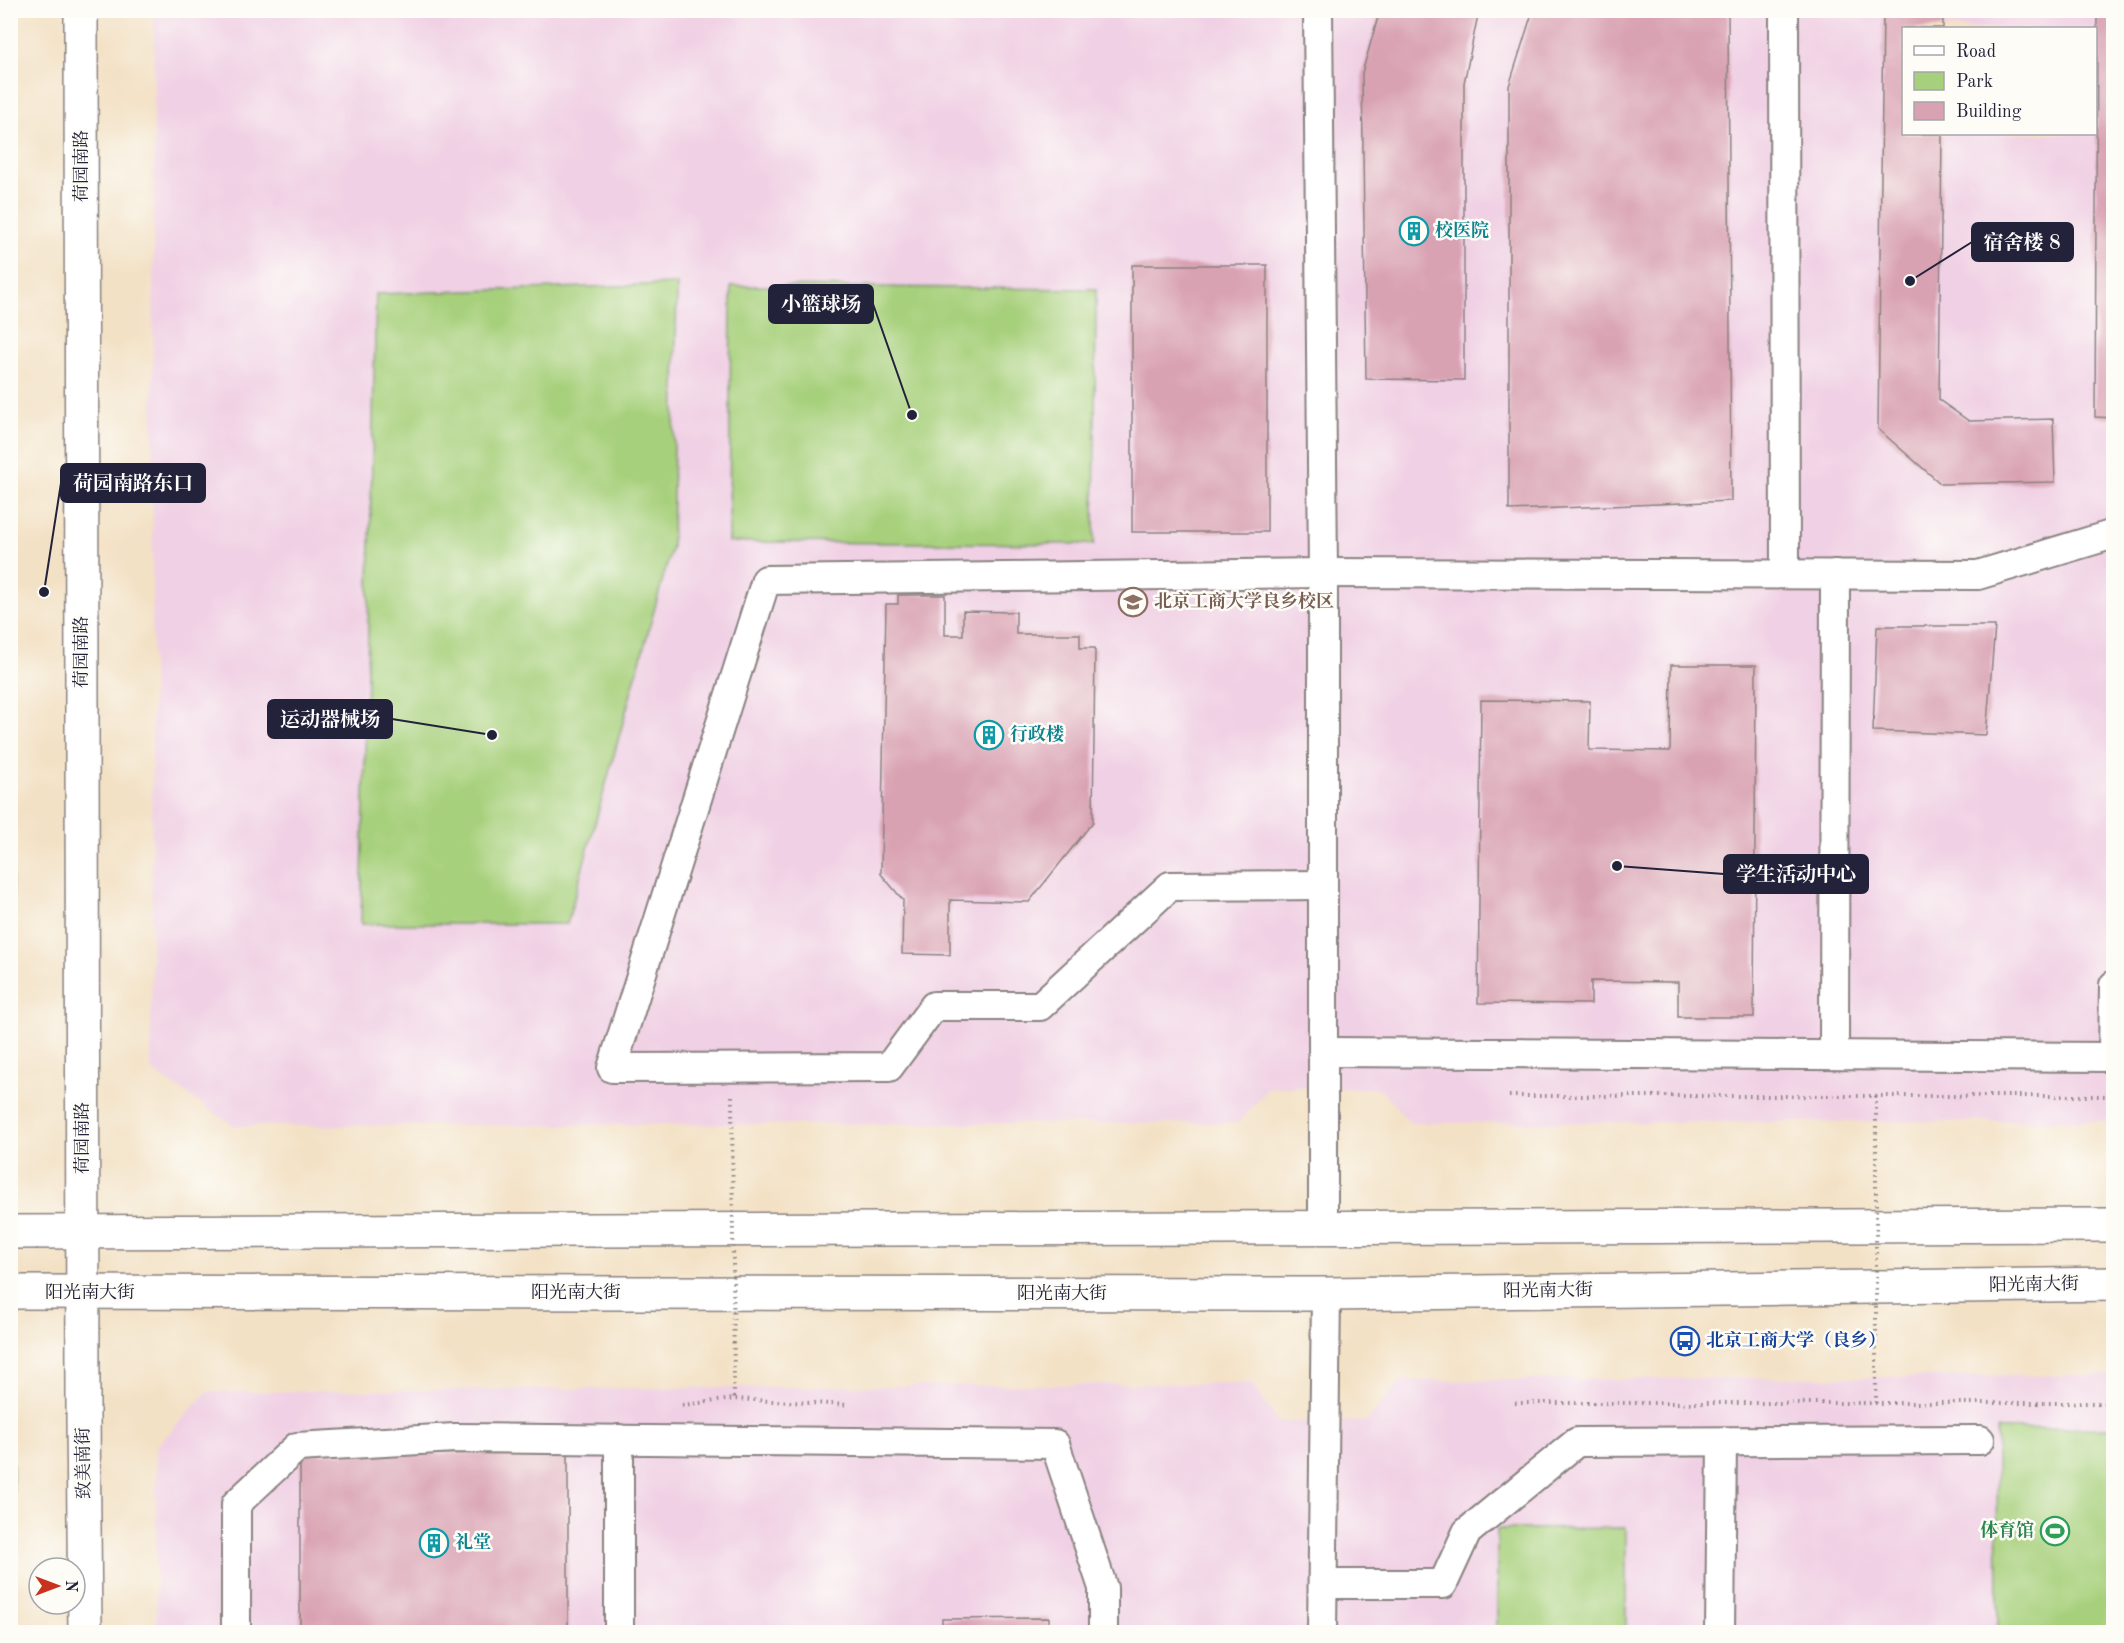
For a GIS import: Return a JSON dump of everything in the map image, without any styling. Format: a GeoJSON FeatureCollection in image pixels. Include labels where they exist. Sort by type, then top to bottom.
{"type":"FeatureCollection","features":[{"type":"Feature","properties":{"kind":"main road","name":"荷园南路"},"geometry":{"type":"LineString","coordinates":[[81,10],[83,1293]]}},
{"type":"Feature","properties":{"kind":"main road"},"geometry":{"type":"LineString","coordinates":[[10,1232],[2114,1225]]}},
{"type":"Feature","properties":{"kind":"main road","name":"阳光南大街"},"geometry":{"type":"LineString","coordinates":[[10,1292],[1326,1294],[2114,1284]]}},
{"type":"Feature","properties":{"kind":"main road","name":"致美南街"},"geometry":{"type":"LineString","coordinates":[[83,1293],[85,1632]]}},
{"type":"Feature","properties":{"kind":"street"},"geometry":{"type":"LineString","coordinates":[[1318,10],[1323,573],[1323,1227]]}},
{"type":"Feature","properties":{"kind":"street"},"geometry":{"type":"LineString","coordinates":[[1784,10],[1785,574]]}},
{"type":"Feature","properties":{"kind":"street"},"geometry":{"type":"LineString","coordinates":[[1323,885],[1170,886],[1040,1006],[934,1006],[889,1067],[612,1068],[766,580],[1323,573],[1978,575],[2114,534]]}},
{"type":"Feature","properties":{"kind":"street"},"geometry":{"type":"LineString","coordinates":[[1834,1055],[1835,574]]}},
{"type":"Feature","properties":{"kind":"street"},"geometry":{"type":"LineString","coordinates":[[1324,1052],[2113,1057],[2114,985]]}},
{"type":"Feature","properties":{"kind":"street"},"geometry":{"type":"LineString","coordinates":[[1322,1632],[1326,1294]]}},
{"type":"Feature","properties":{"kind":"street"},"geometry":{"type":"LineString","coordinates":[[236,1632],[236,1504],[297,1447],[455,1438],[1055,1444],[1103,1588],[1103,1632]]}},
{"type":"Feature","properties":{"kind":"street"},"geometry":{"type":"LineString","coordinates":[[619,1439],[619,1632]]}},
{"type":"Feature","properties":{"kind":"street"},"geometry":{"type":"LineString","coordinates":[[1323,1584],[1443,1584],[1467,1532],[1577,1442],[1980,1440]]}},
{"type":"Feature","properties":{"kind":"street"},"geometry":{"type":"LineString","coordinates":[[1720,1632],[1722,1443]]}},
{"type":"Feature","properties":{"kind":"path"},"geometry":{"type":"LineString","coordinates":[[732,1096],[734,1399]]}},
{"type":"Feature","properties":{"kind":"path"},"geometry":{"type":"LineString","coordinates":[[1509,1096],[2114,1096]]}},
{"type":"Feature","properties":{"kind":"path"},"geometry":{"type":"LineString","coordinates":[[1876,1096],[1876,1403]]}},
{"type":"Feature","properties":{"kind":"path"},"geometry":{"type":"LineString","coordinates":[[676,1405],[734,1399],[849,1405]]}},
{"type":"Feature","properties":{"kind":"path"},"geometry":{"type":"LineString","coordinates":[[1515,1403],[2114,1403]]}},
{"type":"Feature","properties":{"kind":"shaded area","name":"北京工商大学良乡校区"},"geometry":{"type":"Polygon","coordinates":[[[154,11],[2113,11],[2113,1121],[1410,1123],[1380,1089],[1269,1087],[1239,1123],[234,1126],[151,1070],[154,11]]]}},
{"type":"Feature","properties":{"kind":"shaded area"},"geometry":{"type":"Polygon","coordinates":[[[2113,1375],[2113,1632],[156,1632],[156,1447],[207,1392],[1252,1383],[1278,1422],[1367,1421],[1400,1381],[2113,1375]]]}},
{"type":"Feature","properties":{"kind":"green space"},"geometry":{"type":"Polygon","coordinates":[[[10,193],[13,1067],[11,1070],[10,1070],[10,193]]]}},
{"type":"Feature","properties":{"kind":"green space"},"geometry":{"type":"Polygon","coordinates":[[[677,284],[672,546],[567,924],[361,924],[376,294],[677,284]]]}},
{"type":"Feature","properties":{"kind":"green space"},"geometry":{"type":"Polygon","coordinates":[[[731,286],[1096,289],[1094,544],[729,542],[731,286]]]}},
{"type":"Feature","properties":{"kind":"green space","name":"体育馆"},"geometry":{"type":"Polygon","coordinates":[[[2113,1428],[2113,1632],[1998,1632],[1997,1429],[2113,1428]]]}},
{"type":"Feature","properties":{"kind":"green space"},"geometry":{"type":"Polygon","coordinates":[[[11,1462],[13,1464],[15,1632],[10,1632],[11,1462]]]}},
{"type":"Feature","properties":{"kind":"green space"},"geometry":{"type":"Polygon","coordinates":[[[1626,1528],[1626,1632],[1497,1632],[1497,1529],[1626,1528]]]}},
{"type":"Feature","properties":{"kind":"building","name":"校医院"},"geometry":{"type":"Polygon","coordinates":[[[1380,10],[1479,10],[1464,83],[1464,380],[1366,379],[1362,73],[1380,10]]]}},
{"type":"Feature","properties":{"kind":"building"},"geometry":{"type":"Polygon","coordinates":[[[1533,10],[1728,10],[1731,501],[1509,510],[1509,86],[1533,10]]]}},
{"type":"Feature","properties":{"kind":"building"},"geometry":{"type":"Polygon","coordinates":[[[1883,10],[1943,10],[1943,27],[1902,27],[1902,135],[1942,135],[1939,400],[1969,421],[2053,419],[2055,482],[1941,484],[1878,429],[1883,10]]]}},
{"type":"Feature","properties":{"kind":"building"},"geometry":{"type":"Polygon","coordinates":[[[2097,10],[2114,10],[2114,418],[2095,417],[2097,10]]]}},
{"type":"Feature","properties":{"kind":"building"},"geometry":{"type":"Polygon","coordinates":[[[1132,265],[1267,265],[1267,532],[1132,532],[1132,265]]]}},
{"type":"Feature","properties":{"kind":"building","name":"行政楼"},"geometry":{"type":"Polygon","coordinates":[[[898,595],[945,595],[945,635],[963,635],[963,611],[1016,612],[1016,634],[1080,634],[1080,648],[1095,648],[1093,822],[1029,902],[950,900],[950,955],[902,954],[903,900],[881,874],[886,604],[898,604],[898,595]]]}},
{"type":"Feature","properties":{"kind":"building"},"geometry":{"type":"Polygon","coordinates":[[[1877,626],[1995,626],[1986,735],[1873,731],[1877,626]]]}},
{"type":"Feature","properties":{"kind":"building"},"geometry":{"type":"Polygon","coordinates":[[[1671,665],[1756,665],[1754,1017],[1678,1017],[1678,982],[1591,981],[1591,1004],[1478,1003],[1481,700],[1590,701],[1589,750],[1670,751],[1671,665]]]}},
{"type":"Feature","properties":{"kind":"building","name":"礼堂"},"geometry":{"type":"Polygon","coordinates":[[[568,1453],[568,1632],[300,1632],[300,1454],[568,1453]]]}},
{"type":"Feature","properties":{"kind":"building"},"geometry":{"type":"Polygon","coordinates":[[[1049,1618],[1049,1632],[942,1632],[942,1619],[1049,1618]]]}},
{"type":"Feature","properties":{"kind":"place","name":"校医院"},"geometry":{"type":"Point","coordinates":[1414,231]}},
{"type":"Feature","properties":{"kind":"place","name":"宿舍楼 8"},"geometry":{"type":"Point","coordinates":[1910,281]}},
{"type":"Feature","properties":{"kind":"place","name":"小篮球场"},"geometry":{"type":"Point","coordinates":[912,415]}},
{"type":"Feature","properties":{"kind":"place","name":"荷园南路东口"},"geometry":{"type":"Point","coordinates":[44,592]}},
{"type":"Feature","properties":{"kind":"place","name":"北京工商大学良乡校区"},"geometry":{"type":"Point","coordinates":[1133,602]}},
{"type":"Feature","properties":{"kind":"place","name":"运动器械场"},"geometry":{"type":"Point","coordinates":[492,735]}},
{"type":"Feature","properties":{"kind":"place","name":"行政楼"},"geometry":{"type":"Point","coordinates":[989,735]}},
{"type":"Feature","properties":{"kind":"place","name":"学生活动中心"},"geometry":{"type":"Point","coordinates":[1617,866]}},
{"type":"Feature","properties":{"kind":"place","name":"北京工商大学（良乡）"},"geometry":{"type":"Point","coordinates":[1685,1341]}},
{"type":"Feature","properties":{"kind":"place","name":"体育馆"},"geometry":{"type":"Point","coordinates":[2055,1531]}},
{"type":"Feature","properties":{"kind":"place","name":"礼堂"},"geometry":{"type":"Point","coordinates":[434,1543]}}]}
